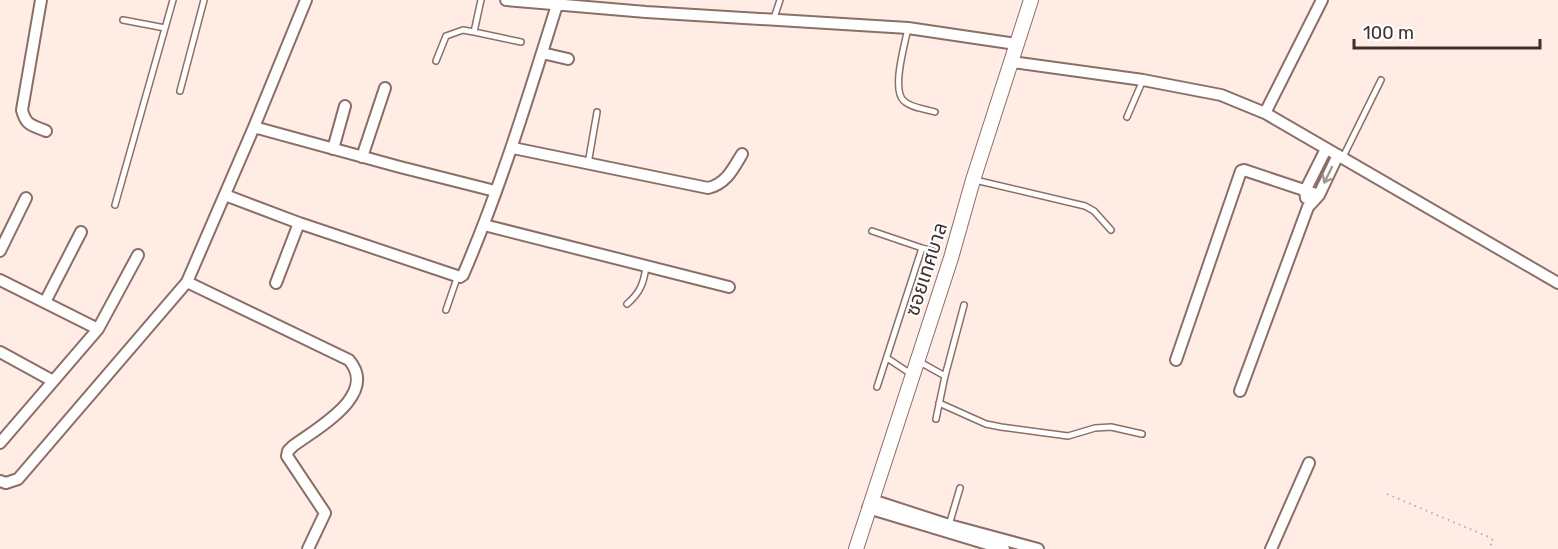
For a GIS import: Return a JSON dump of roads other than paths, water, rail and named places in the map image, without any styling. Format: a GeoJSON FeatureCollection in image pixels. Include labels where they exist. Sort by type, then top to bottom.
{"type":"FeatureCollection","features":[{"type":"Feature","properties":{"kind":"street"},"geometry":{"type":"LineString","coordinates":[[41,0],[22,110],[29,124],[46,131]]}},
{"type":"Feature","properties":{"kind":"street"},"geometry":{"type":"LineString","coordinates":[[0,481],[6,483],[18,479],[187,282],[306,0]]}},
{"type":"Feature","properties":{"kind":"street"},"geometry":{"type":"LineString","coordinates":[[506,0],[908,28],[1016,44]]}},
{"type":"Feature","properties":{"kind":"street","name":"ซอยเทศบาล"},"geometry":{"type":"LineString","coordinates":[[856,549],[951,258],[973,180],[1030,0]]}},
{"type":"Feature","properties":{"kind":"street"},"geometry":{"type":"LineString","coordinates":[[1265,113],[1322,0]]}},
{"type":"Feature","properties":{"kind":"street"},"geometry":{"type":"LineString","coordinates":[[225,195],[457,278],[463,275],[513,148],[542,53],[552,3]]}},
{"type":"Feature","properties":{"kind":"street"},"geometry":{"type":"LineString","coordinates":[[542,53],[568,60]]}},
{"type":"Feature","properties":{"kind":"street"},"geometry":{"type":"LineString","coordinates":[[1012,62],[1143,80],[1221,95],[1265,113],[1558,283]]}},
{"type":"Feature","properties":{"kind":"street"},"geometry":{"type":"LineString","coordinates":[[362,157],[385,88]]}},
{"type":"Feature","properties":{"kind":"street"},"geometry":{"type":"LineString","coordinates":[[333,149],[345,106]]}},
{"type":"Feature","properties":{"kind":"street"},"geometry":{"type":"LineString","coordinates":[[254,127],[495,191]]}},
{"type":"Feature","properties":{"kind":"street"},"geometry":{"type":"LineString","coordinates":[[513,148],[708,188],[719,186],[730,174],[742,153]]}},
{"type":"Feature","properties":{"kind":"street"},"geometry":{"type":"LineString","coordinates":[[1308,207],[1305,191],[1326,149]]}},
{"type":"Feature","properties":{"kind":"street"},"geometry":{"type":"LineString","coordinates":[[1240,392],[1308,207],[1319,195],[1341,156]]}},
{"type":"Feature","properties":{"kind":"street"},"geometry":{"type":"LineString","coordinates":[[1176,360],[1241,171],[1244,170],[1319,195]]}},
{"type":"Feature","properties":{"kind":"street"},"geometry":{"type":"LineString","coordinates":[[0,251],[26,198]]}},
{"type":"Feature","properties":{"kind":"street"},"geometry":{"type":"LineString","coordinates":[[276,283],[299,223]]}},
{"type":"Feature","properties":{"kind":"street"},"geometry":{"type":"LineString","coordinates":[[484,225],[729,287]]}},
{"type":"Feature","properties":{"kind":"street"},"geometry":{"type":"LineString","coordinates":[[45,302],[81,232]]}},
{"type":"Feature","properties":{"kind":"street"},"geometry":{"type":"LineString","coordinates":[[0,442],[4,431],[53,381],[98,329],[138,255]]}},
{"type":"Feature","properties":{"kind":"street"},"geometry":{"type":"LineString","coordinates":[[0,280],[98,329]]}},
{"type":"Feature","properties":{"kind":"street"},"geometry":{"type":"LineString","coordinates":[[187,282],[349,360],[356,370],[355,393],[346,405],[290,448],[287,453],[325,513],[308,549]]}},
{"type":"Feature","properties":{"kind":"street"},"geometry":{"type":"LineString","coordinates":[[0,352],[53,381]]}},
{"type":"Feature","properties":{"kind":"street"},"geometry":{"type":"LineString","coordinates":[[1270,549],[1309,463]]}},
{"type":"Feature","properties":{"kind":"street"},"geometry":{"type":"LineString","coordinates":[[870,504],[1038,549]]}},
{"type":"Feature","properties":{"kind":"street"},"geometry":{"type":"LineString","coordinates":[[870,504],[1004,549]]}},
{"type":"Feature","properties":{"kind":"lane"},"geometry":{"type":"LineString","coordinates":[[115,205],[173,0]]}},
{"type":"Feature","properties":{"kind":"lane"},"geometry":{"type":"LineString","coordinates":[[180,91],[204,0]]}},
{"type":"Feature","properties":{"kind":"lane"},"geometry":{"type":"LineString","coordinates":[[474,32],[481,0]]}},
{"type":"Feature","properties":{"kind":"lane"},"geometry":{"type":"LineString","coordinates":[[774,18],[780,0]]}},
{"type":"Feature","properties":{"kind":"lane"},"geometry":{"type":"LineString","coordinates":[[123,20],[165,28]]}},
{"type":"Feature","properties":{"kind":"lane"},"geometry":{"type":"LineString","coordinates":[[908,28],[897,86],[900,96],[907,104],[935,112]]}},
{"type":"Feature","properties":{"kind":"lane"},"geometry":{"type":"LineString","coordinates":[[436,61],[446,36],[463,30],[520,42]]}},
{"type":"Feature","properties":{"kind":"lane"},"geometry":{"type":"LineString","coordinates":[[1127,117],[1143,80]]}},
{"type":"Feature","properties":{"kind":"lane"},"geometry":{"type":"LineString","coordinates":[[1341,156],[1381,80]]}},
{"type":"Feature","properties":{"kind":"lane"},"geometry":{"type":"LineString","coordinates":[[588,164],[597,112]]}},
{"type":"Feature","properties":{"kind":"lane"},"geometry":{"type":"LineString","coordinates":[[973,180],[1085,206],[1111,230]]}},
{"type":"Feature","properties":{"kind":"lane"},"geometry":{"type":"LineString","coordinates":[[872,231],[933,250]]}},
{"type":"Feature","properties":{"kind":"lane"},"geometry":{"type":"LineString","coordinates":[[877,387],[922,248]]}},
{"type":"Feature","properties":{"kind":"lane"},"geometry":{"type":"LineString","coordinates":[[627,304],[640,290],[645,280],[646,266]]}},
{"type":"Feature","properties":{"kind":"lane"},"geometry":{"type":"LineString","coordinates":[[446,310],[457,278]]}},
{"type":"Feature","properties":{"kind":"lane"},"geometry":{"type":"LineString","coordinates":[[936,419],[964,305]]}},
{"type":"Feature","properties":{"kind":"lane"},"geometry":{"type":"LineString","coordinates":[[887,358],[912,374]]}},
{"type":"Feature","properties":{"kind":"lane"},"geometry":{"type":"LineString","coordinates":[[917,360],[945,376]]}},
{"type":"Feature","properties":{"kind":"lane"},"geometry":{"type":"LineString","coordinates":[[939,403],[986,424],[1001,427],[1068,436],[1095,428],[1111,427],[1142,434]]}},
{"type":"Feature","properties":{"kind":"lane"},"geometry":{"type":"LineString","coordinates":[[949,525],[960,488]]}}]}
